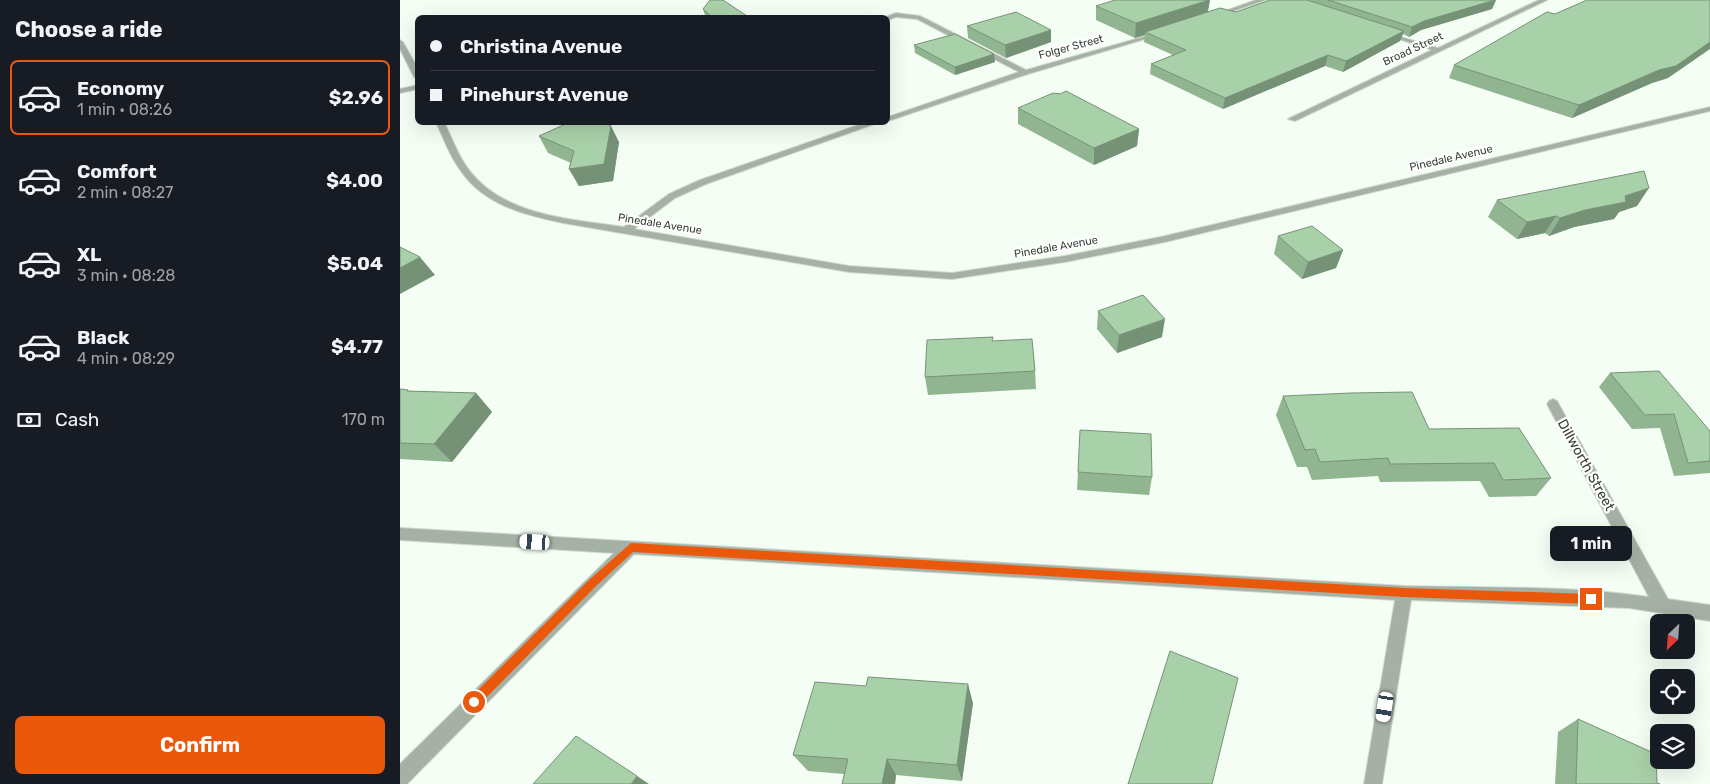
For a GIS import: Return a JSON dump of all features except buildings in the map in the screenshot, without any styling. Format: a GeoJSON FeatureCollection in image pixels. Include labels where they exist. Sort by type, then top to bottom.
{"type":"FeatureCollection","features":[{"type":"Feature","properties":{"kind":"street"},"geometry":{"type":"LineString","coordinates":[[1208,18],[1262,0]]}},
{"type":"Feature","properties":{"kind":"street","name":"Broad Street"},"geometry":{"type":"LineString","coordinates":[[1292,119],[1544,0]]}},
{"type":"Feature","properties":{"kind":"street"},"geometry":{"type":"LineString","coordinates":[[890,17],[896,15],[918,17],[1025,72]]}},
{"type":"Feature","properties":{"kind":"street"},"geometry":{"type":"LineString","coordinates":[[1375,29],[1438,50]]}},
{"type":"Feature","properties":{"kind":"street","name":"Folger Street"},"geometry":{"type":"LineString","coordinates":[[890,118],[1025,72],[1128,44],[1164,32]]}},
{"type":"Feature","properties":{"kind":"street"},"geometry":{"type":"LineString","coordinates":[[400,42],[415,71]]}},
{"type":"Feature","properties":{"kind":"street"},"geometry":{"type":"LineString","coordinates":[[400,91],[415,88]]}},
{"type":"Feature","properties":{"kind":"street","name":"Pinedale Avenue"},"geometry":{"type":"LineString","coordinates":[[442,125],[466,172],[486,192],[521,211],[625,231],[849,269],[952,276],[1065,260],[1165,239],[1710,109]]}},
{"type":"Feature","properties":{"kind":"street"},"geometry":{"type":"LineString","coordinates":[[625,231],[672,196],[703,182],[867,125]]}},
{"type":"Feature","properties":{"kind":"street","name":"Dillworth Street"},"geometry":{"type":"LineString","coordinates":[[1553,404],[1663,606]]}},
{"type":"Feature","properties":{"kind":"street"},"geometry":{"type":"LineString","coordinates":[[400,534],[1404,592],[1552,597],[1663,606],[1710,613]]}},
{"type":"Feature","properties":{"kind":"street"},"geometry":{"type":"LineString","coordinates":[[400,777],[593,583],[631,548]]}},
{"type":"Feature","properties":{"kind":"street"},"geometry":{"type":"LineString","coordinates":[[1373,784],[1404,592]]}},
{"type":"Feature","properties":{"kind":"route"},"geometry":{"type":"LineString","coordinates":[[474,702],[593,583],[631,548],[1404,592],[1591,599]]}}]}
